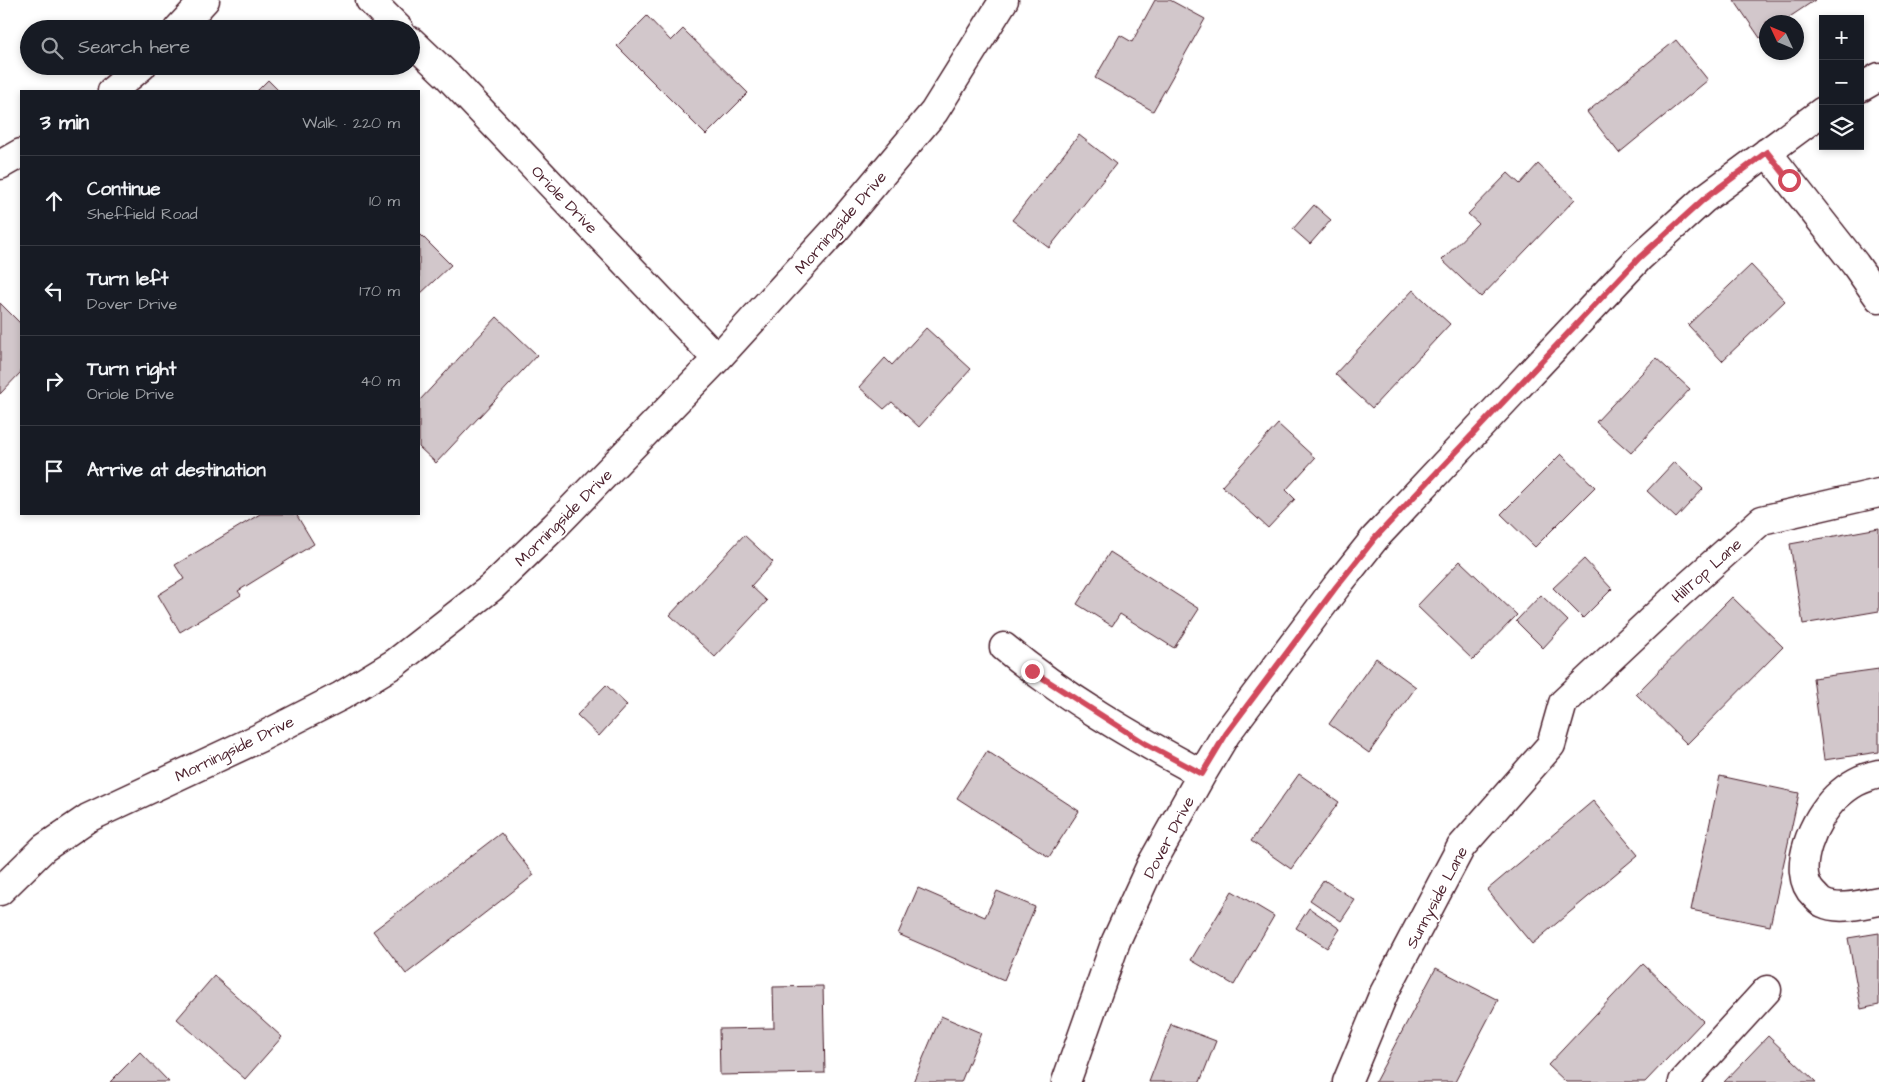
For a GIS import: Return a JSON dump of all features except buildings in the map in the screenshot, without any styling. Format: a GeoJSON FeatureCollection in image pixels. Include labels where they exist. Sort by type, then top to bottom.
{"type":"FeatureCollection","features":[{"type":"Feature","properties":{"kind":"street"},"geometry":{"type":"LineString","coordinates":[[186,20],[205,0]]}},
{"type":"Feature","properties":{"kind":"street"},"geometry":{"type":"LineString","coordinates":[[370,0],[390,20]]}},
{"type":"Feature","properties":{"kind":"street","name":"Morningside Drive"},"geometry":{"type":"LineString","coordinates":[[0,891],[44,848],[88,818],[259,738],[341,696],[395,663],[491,588],[555,526],[717,359],[836,229],[934,112],[1004,0]]}},
{"type":"Feature","properties":{"kind":"street","name":"Oriole Drive"},"geometry":{"type":"LineString","coordinates":[[420,50],[448,76],[717,359]]}},
{"type":"Feature","properties":{"kind":"street"},"geometry":{"type":"LineString","coordinates":[[113,90],[131,75]]}},
{"type":"Feature","properties":{"kind":"street"},"geometry":{"type":"LineString","coordinates":[[1864,86],[1879,77]]}},
{"type":"Feature","properties":{"kind":"street","name":"Dover Drive"},"geometry":{"type":"LineString","coordinates":[[1066,1082],[1116,941],[1152,865],[1226,734],[1336,587],[1375,538],[1639,258],[1704,199],[1819,115]]}},
{"type":"Feature","properties":{"kind":"street"},"geometry":{"type":"LineString","coordinates":[[1767,152],[1855,264],[1879,298]]}},
{"type":"Feature","properties":{"kind":"street"},"geometry":{"type":"LineString","coordinates":[[0,165],[20,154]]}},
{"type":"Feature","properties":{"kind":"street","name":"HillTop Lane"},"geometry":{"type":"LineString","coordinates":[[1563,703],[1679,594],[1762,520],[1879,493]]}},
{"type":"Feature","properties":{"kind":"street"},"geometry":{"type":"LineString","coordinates":[[1004,647],[1032,671],[1146,744],[1202,774]]}},
{"type":"Feature","properties":{"kind":"street","name":"Sunnyside Lane"},"geometry":{"type":"LineString","coordinates":[[1347,1082],[1384,994],[1461,847],[1551,745],[1563,703]]}},
{"type":"Feature","properties":{"kind":"street"},"geometry":{"type":"LineString","coordinates":[[1879,774],[1859,779],[1836,797],[1821,814],[1809,840],[1803,870],[1808,889],[1822,903],[1841,907],[1879,901]]}},
{"type":"Feature","properties":{"kind":"street"},"geometry":{"type":"LineString","coordinates":[[1682,1082],[1767,990]]}},
{"type":"Feature","properties":{"kind":"route"},"geometry":{"type":"LineString","coordinates":[[1032,671],[1146,744],[1202,774],[1226,734],[1375,538],[1639,258],[1704,199],[1767,152],[1789,180]]}}]}
